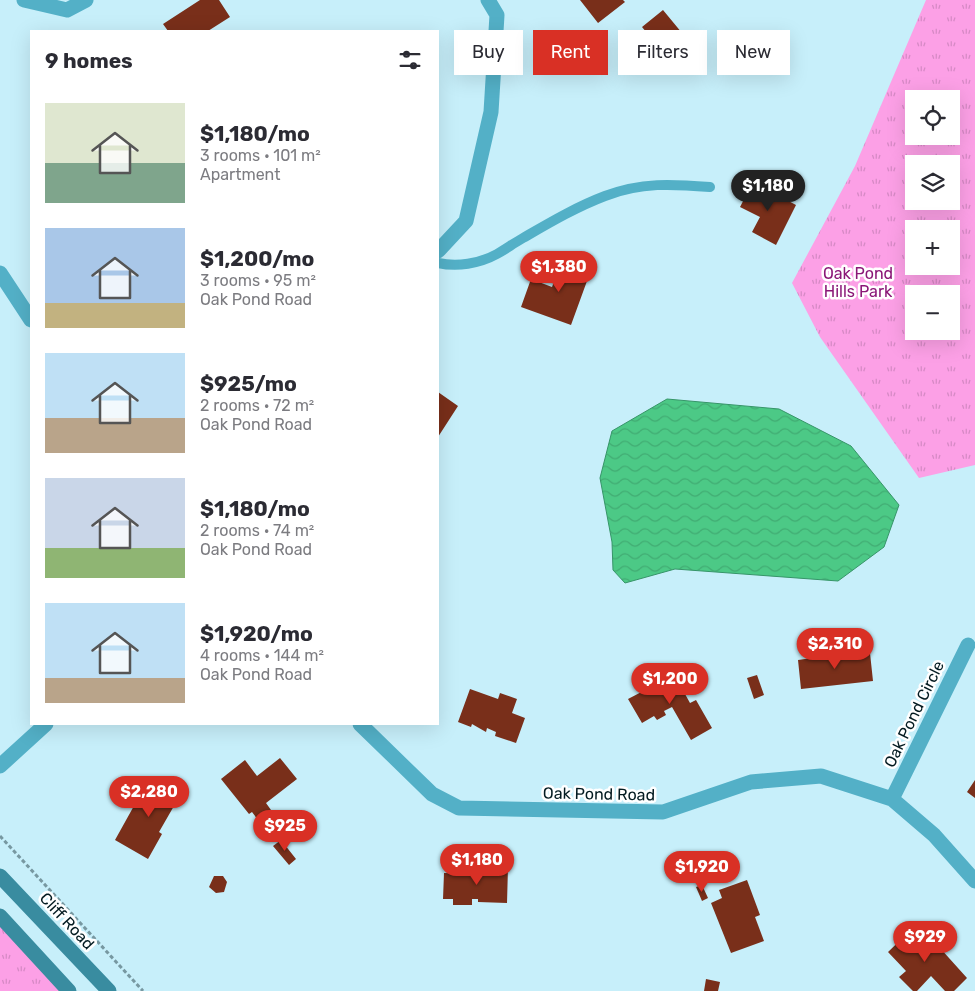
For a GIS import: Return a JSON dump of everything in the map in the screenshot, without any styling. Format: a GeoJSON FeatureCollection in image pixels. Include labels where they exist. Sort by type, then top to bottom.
{"type":"FeatureCollection","features":[{"type":"Feature","properties":{"kind":"main road","name":"Cliff Road"},"geometry":{"type":"LineString","coordinates":[[0,876],[109,991]]}},
{"type":"Feature","properties":{"kind":"main road"},"geometry":{"type":"LineString","coordinates":[[0,916],[69,991]]}},
{"type":"Feature","properties":{"kind":"street"},"geometry":{"type":"LineString","coordinates":[[24,0],[67,10],[86,0]]}},
{"type":"Feature","properties":{"kind":"street"},"geometry":{"type":"LineString","coordinates":[[439,250],[466,221],[492,112],[498,15],[488,0]]}},
{"type":"Feature","properties":{"kind":"street"},"geometry":{"type":"LineString","coordinates":[[0,273],[30,318]]}},
{"type":"Feature","properties":{"kind":"street","name":"Oak Pond Circle"},"geometry":{"type":"LineString","coordinates":[[892,799],[968,645]]}},
{"type":"Feature","properties":{"kind":"street"},"geometry":{"type":"LineString","coordinates":[[0,766],[45,725]]}},
{"type":"Feature","properties":{"kind":"street","name":"Oak Pond Road"},"geometry":{"type":"LineString","coordinates":[[361,725],[432,794],[459,808],[663,812],[751,782],[821,776],[892,799],[934,836],[975,882]]}},
{"type":"Feature","properties":{"kind":"lane"},"geometry":{"type":"LineString","coordinates":[[439,263],[450,265],[472,263],[495,255],[555,220],[605,196],[642,186],[671,184],[710,187]]}},
{"type":"Feature","properties":{"kind":"path"},"geometry":{"type":"LineString","coordinates":[[0,836],[143,991]]}},
{"type":"Feature","properties":{"kind":"green space","name":"Oak Pond Hills Park"},"geometry":{"type":"Polygon","coordinates":[[[926,0],[975,0],[975,465],[919,478],[820,337],[792,283],[855,166],[926,0]]]}},
{"type":"Feature","properties":{"kind":"green space"},"geometry":{"type":"Polygon","coordinates":[[[0,918],[67,991],[0,991],[0,918]]]}},
{"type":"Feature","properties":{"kind":"water"},"geometry":{"type":"Polygon","coordinates":[[[667,399],[779,409],[851,446],[899,505],[884,547],[838,581],[675,569],[625,583],[613,570],[612,542],[600,478],[612,431],[667,399]]]}},
{"type":"Feature","properties":{"kind":"building"},"geometry":{"type":"Polygon","coordinates":[[[200,0],[219,0],[230,17],[210,30],[167,30],[163,24],[200,0]]]}},
{"type":"Feature","properties":{"kind":"building"},"geometry":{"type":"Polygon","coordinates":[[[580,0],[623,0],[625,2],[598,23],[580,0]]]}},
{"type":"Feature","properties":{"kind":"building"},"geometry":{"type":"Polygon","coordinates":[[[663,10],[680,30],[644,30],[642,27],[663,10]]]}},
{"type":"Feature","properties":{"kind":"building"},"geometry":{"type":"Polygon","coordinates":[[[753,182],[796,205],[776,245],[752,232],[760,217],[740,207],[753,182]]]}},
{"type":"Feature","properties":{"kind":"building"},"geometry":{"type":"Polygon","coordinates":[[[563,259],[591,270],[571,325],[521,307],[531,279],[552,287],[563,259]]]}},
{"type":"Feature","properties":{"kind":"building"},"geometry":{"type":"Polygon","coordinates":[[[439,393],[458,406],[439,435],[439,393]]]}},
{"type":"Feature","properties":{"kind":"building"},"geometry":{"type":"Polygon","coordinates":[[[817,636],[823,638],[825,644],[823,650],[817,652],[811,650],[809,644],[811,638],[817,636]]]}},
{"type":"Feature","properties":{"kind":"building"},"geometry":{"type":"Polygon","coordinates":[[[850,650],[850,655],[870,653],[873,681],[801,689],[798,660],[819,657],[818,653],[850,650]]]}},
{"type":"Feature","properties":{"kind":"building"},"geometry":{"type":"Polygon","coordinates":[[[660,673],[664,679],[670,675],[671,678],[675,676],[690,703],[696,700],[712,728],[691,740],[672,707],[664,711],[666,715],[657,720],[654,716],[642,723],[628,699],[651,687],[648,680],[660,673]]]}},
{"type":"Feature","properties":{"kind":"building"},"geometry":{"type":"Polygon","coordinates":[[[757,675],[764,695],[754,699],[747,678],[757,675]]]}},
{"type":"Feature","properties":{"kind":"building"},"geometry":{"type":"Polygon","coordinates":[[[470,689],[498,699],[500,693],[517,699],[512,713],[525,718],[516,743],[495,736],[496,732],[487,728],[486,732],[472,724],[471,727],[458,722],[470,689]]]}},
{"type":"Feature","properties":{"kind":"building"},"geometry":{"type":"Polygon","coordinates":[[[280,758],[297,779],[266,803],[271,810],[258,820],[252,812],[249,814],[221,779],[245,760],[257,776],[280,758]]]}},
{"type":"Feature","properties":{"kind":"building"},"geometry":{"type":"Polygon","coordinates":[[[157,777],[182,792],[159,832],[162,834],[148,859],[115,840],[140,795],[145,798],[157,777]]]}},
{"type":"Feature","properties":{"kind":"building"},"geometry":{"type":"Polygon","coordinates":[[[975,780],[975,798],[967,792],[975,780]]]}},
{"type":"Feature","properties":{"kind":"building"},"geometry":{"type":"Polygon","coordinates":[[[281,840],[296,859],[289,865],[273,846],[281,840]]]}},
{"type":"Feature","properties":{"kind":"building"},"geometry":{"type":"Polygon","coordinates":[[[478,866],[508,867],[507,903],[478,902],[478,899],[472,899],[472,905],[453,905],[453,899],[443,899],[444,873],[478,874],[478,866]]]}},
{"type":"Feature","properties":{"kind":"building"},"geometry":{"type":"Polygon","coordinates":[[[214,876],[223,876],[227,882],[224,892],[216,893],[209,887],[214,876]]]}},
{"type":"Feature","properties":{"kind":"building"},"geometry":{"type":"Polygon","coordinates":[[[747,880],[760,915],[755,917],[764,941],[731,953],[711,903],[722,898],[719,890],[747,880]]]}},
{"type":"Feature","properties":{"kind":"building"},"geometry":{"type":"Polygon","coordinates":[[[702,885],[708,898],[702,901],[696,887],[702,885]]]}},
{"type":"Feature","properties":{"kind":"building"},"geometry":{"type":"Polygon","coordinates":[[[916,925],[930,939],[928,942],[937,951],[940,948],[967,978],[954,991],[945,991],[931,976],[917,991],[913,991],[899,977],[906,971],[888,952],[916,925]]]}},
{"type":"Feature","properties":{"kind":"building"},"geometry":{"type":"Polygon","coordinates":[[[706,979],[720,982],[718,991],[704,991],[706,979]]]}}]}
